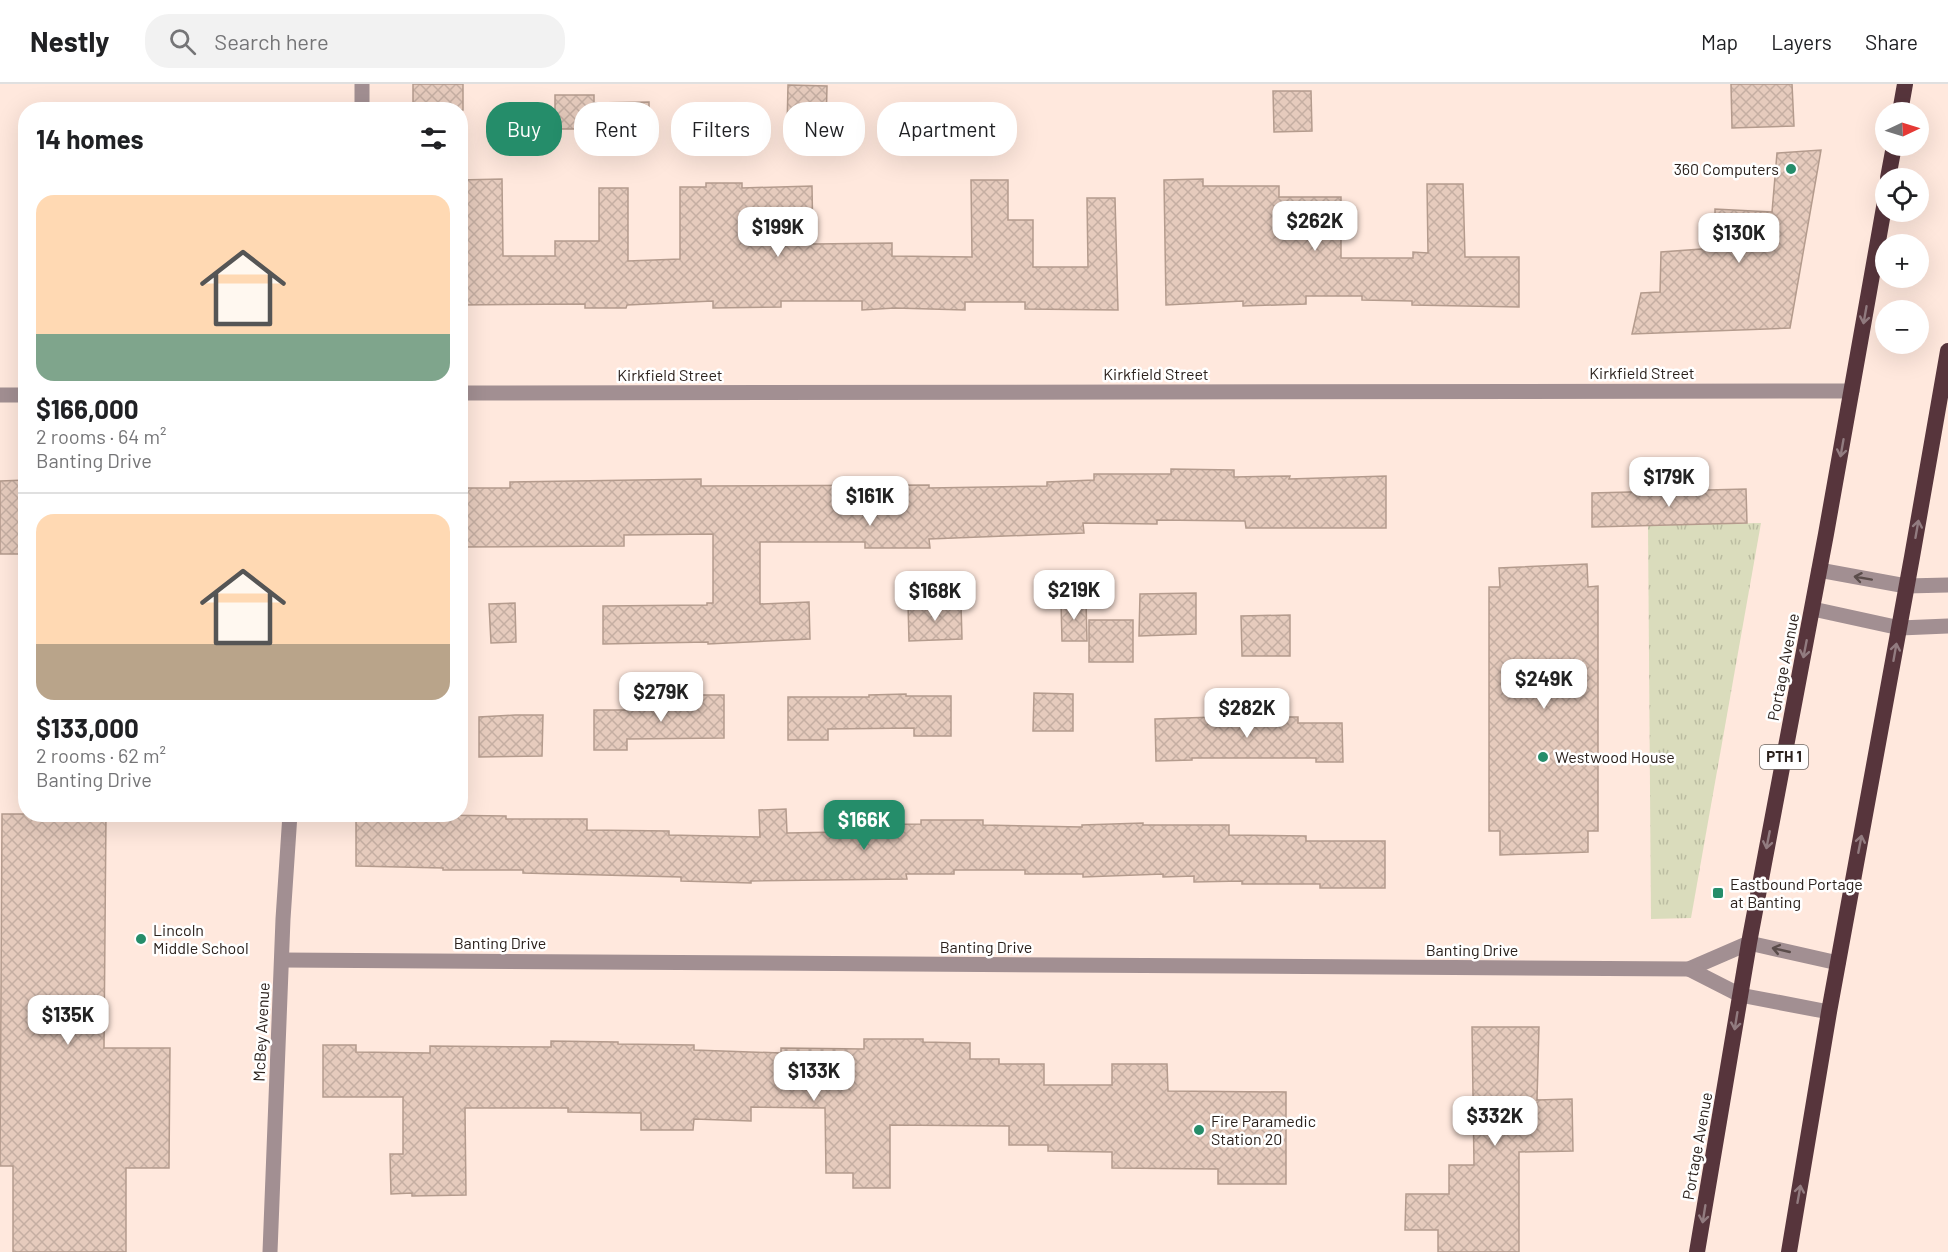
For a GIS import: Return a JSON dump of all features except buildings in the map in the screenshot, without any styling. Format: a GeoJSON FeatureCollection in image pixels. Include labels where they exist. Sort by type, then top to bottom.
{"type":"FeatureCollection","features":[{"type":"Feature","properties":{"kind":"highway"},"geometry":{"type":"LineString","coordinates":[[1902,102],[1905,84]]}},
{"type":"Feature","properties":{"kind":"highway","name":"Portage Avenue"},"geometry":{"type":"LineString","coordinates":[[1697,1252],[1749,943],[1813,609],[1881,222]]}},
{"type":"Feature","properties":{"kind":"highway"},"geometry":{"type":"LineString","coordinates":[[1789,1252],[1829,1012],[1900,628],[1948,351]]}},
{"type":"Feature","properties":{"kind":"street"},"geometry":{"type":"LineString","coordinates":[[362,84],[362,102]]}},
{"type":"Feature","properties":{"kind":"street","name":"Kirkfield Street"},"geometry":{"type":"LineString","coordinates":[[468,393],[1852,391]]}},
{"type":"Feature","properties":{"kind":"street"},"geometry":{"type":"LineString","coordinates":[[0,395],[18,395]]}},
{"type":"Feature","properties":{"kind":"street"},"geometry":{"type":"LineString","coordinates":[[1819,570],[1906,586],[1948,585]]}},
{"type":"Feature","properties":{"kind":"street"},"geometry":{"type":"LineString","coordinates":[[1813,609],[1900,628],[1948,626]]}},
{"type":"Feature","properties":{"kind":"street","name":"McBey Avenue"},"geometry":{"type":"LineString","coordinates":[[270,1252],[289,822]]}},
{"type":"Feature","properties":{"kind":"street"},"geometry":{"type":"LineString","coordinates":[[1749,943],[1838,963]]}},
{"type":"Feature","properties":{"kind":"street","name":"Banting Drive"},"geometry":{"type":"LineString","coordinates":[[282,960],[1689,969],[1749,943]]}},
{"type":"Feature","properties":{"kind":"street","name":"Banting Drive"},"geometry":{"type":"LineString","coordinates":[[1689,969],[1740,995],[1829,1012]]}},
{"type":"Feature","properties":{"kind":"green space"},"geometry":{"type":"Polygon","coordinates":[[[1761,523],[1691,918],[1651,919],[1648,525],[1761,523]]]}},
{"type":"Feature","properties":{"kind":"place","name":"360 Computers"},"geometry":{"type":"Point","coordinates":[1791,169]}},
{"type":"Feature","properties":{"kind":"place","name":"Westwood House"},"geometry":{"type":"Point","coordinates":[1543,757]}},
{"type":"Feature","properties":{"kind":"place","name":"Eastbound Portage at Banting"},"geometry":{"type":"Point","coordinates":[1718,893]}},
{"type":"Feature","properties":{"kind":"place","name":"Lincoln Middle School"},"geometry":{"type":"Point","coordinates":[141,939]}},
{"type":"Feature","properties":{"kind":"place","name":"Fire Paramedic Station 20"},"geometry":{"type":"Point","coordinates":[1199,1130]}}]}
